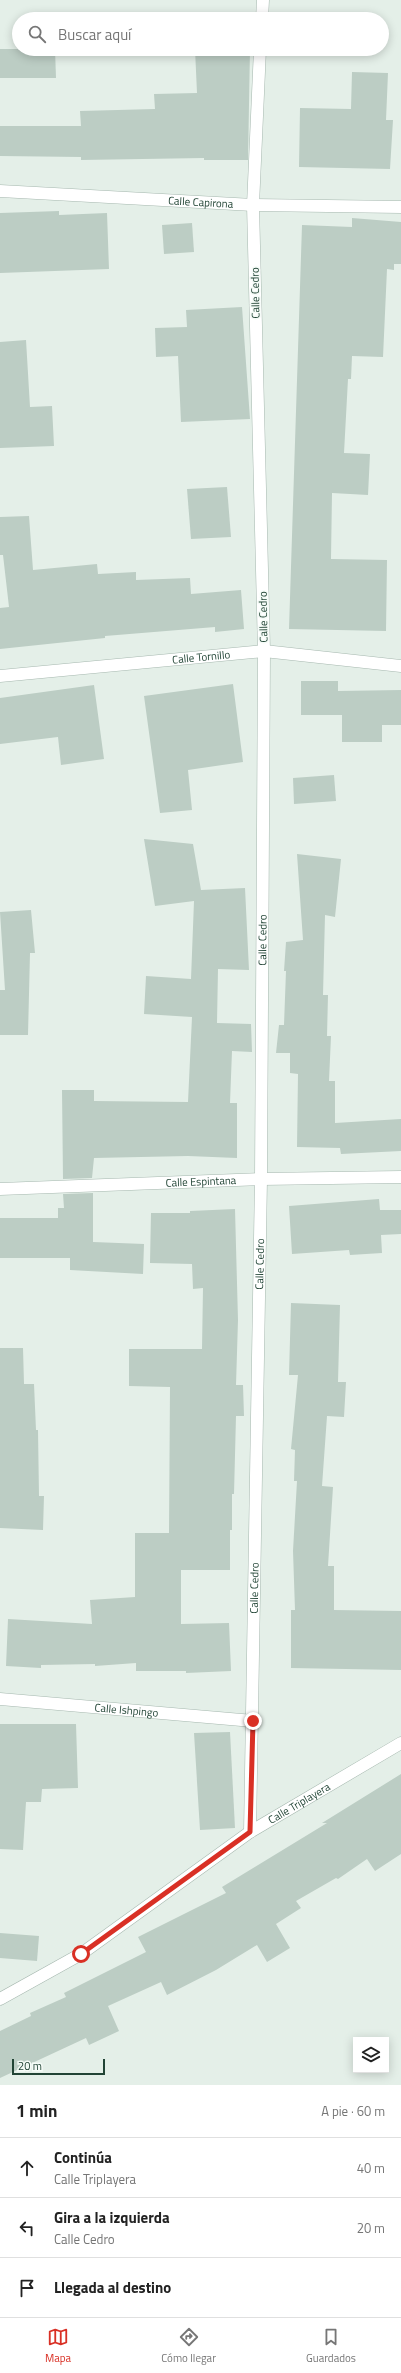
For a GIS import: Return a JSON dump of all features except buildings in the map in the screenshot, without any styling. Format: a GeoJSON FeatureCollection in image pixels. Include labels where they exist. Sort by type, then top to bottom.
{"type":"FeatureCollection","features":[{"type":"Feature","properties":{"kind":"street"},"geometry":{"type":"LineString","coordinates":[[262,12],[263,0]]}},
{"type":"Feature","properties":{"kind":"street","name":"Calle Cedro"},"geometry":{"type":"LineString","coordinates":[[250,1832],[261,1179],[264,651],[253,205],[260,56]]}},
{"type":"Feature","properties":{"kind":"street","name":"Calle Capirona"},"geometry":{"type":"LineString","coordinates":[[0,191],[253,205],[401,207]]}},
{"type":"Feature","properties":{"kind":"street","name":"Calle Tornillo"},"geometry":{"type":"LineString","coordinates":[[0,676],[264,651],[401,666]]}},
{"type":"Feature","properties":{"kind":"street","name":"Calle Espintana"},"geometry":{"type":"LineString","coordinates":[[0,1189],[261,1179],[401,1177]]}},
{"type":"Feature","properties":{"kind":"street","name":"Calle Ishpingo"},"geometry":{"type":"LineString","coordinates":[[0,1699],[253,1721]]}},
{"type":"Feature","properties":{"kind":"street","name":"Calle Triplayera"},"geometry":{"type":"LineString","coordinates":[[0,1999],[81,1954],[250,1832],[401,1743]]}},
{"type":"Feature","properties":{"kind":"route"},"geometry":{"type":"LineString","coordinates":[[81,1954],[250,1832],[253,1721]]}}]}
